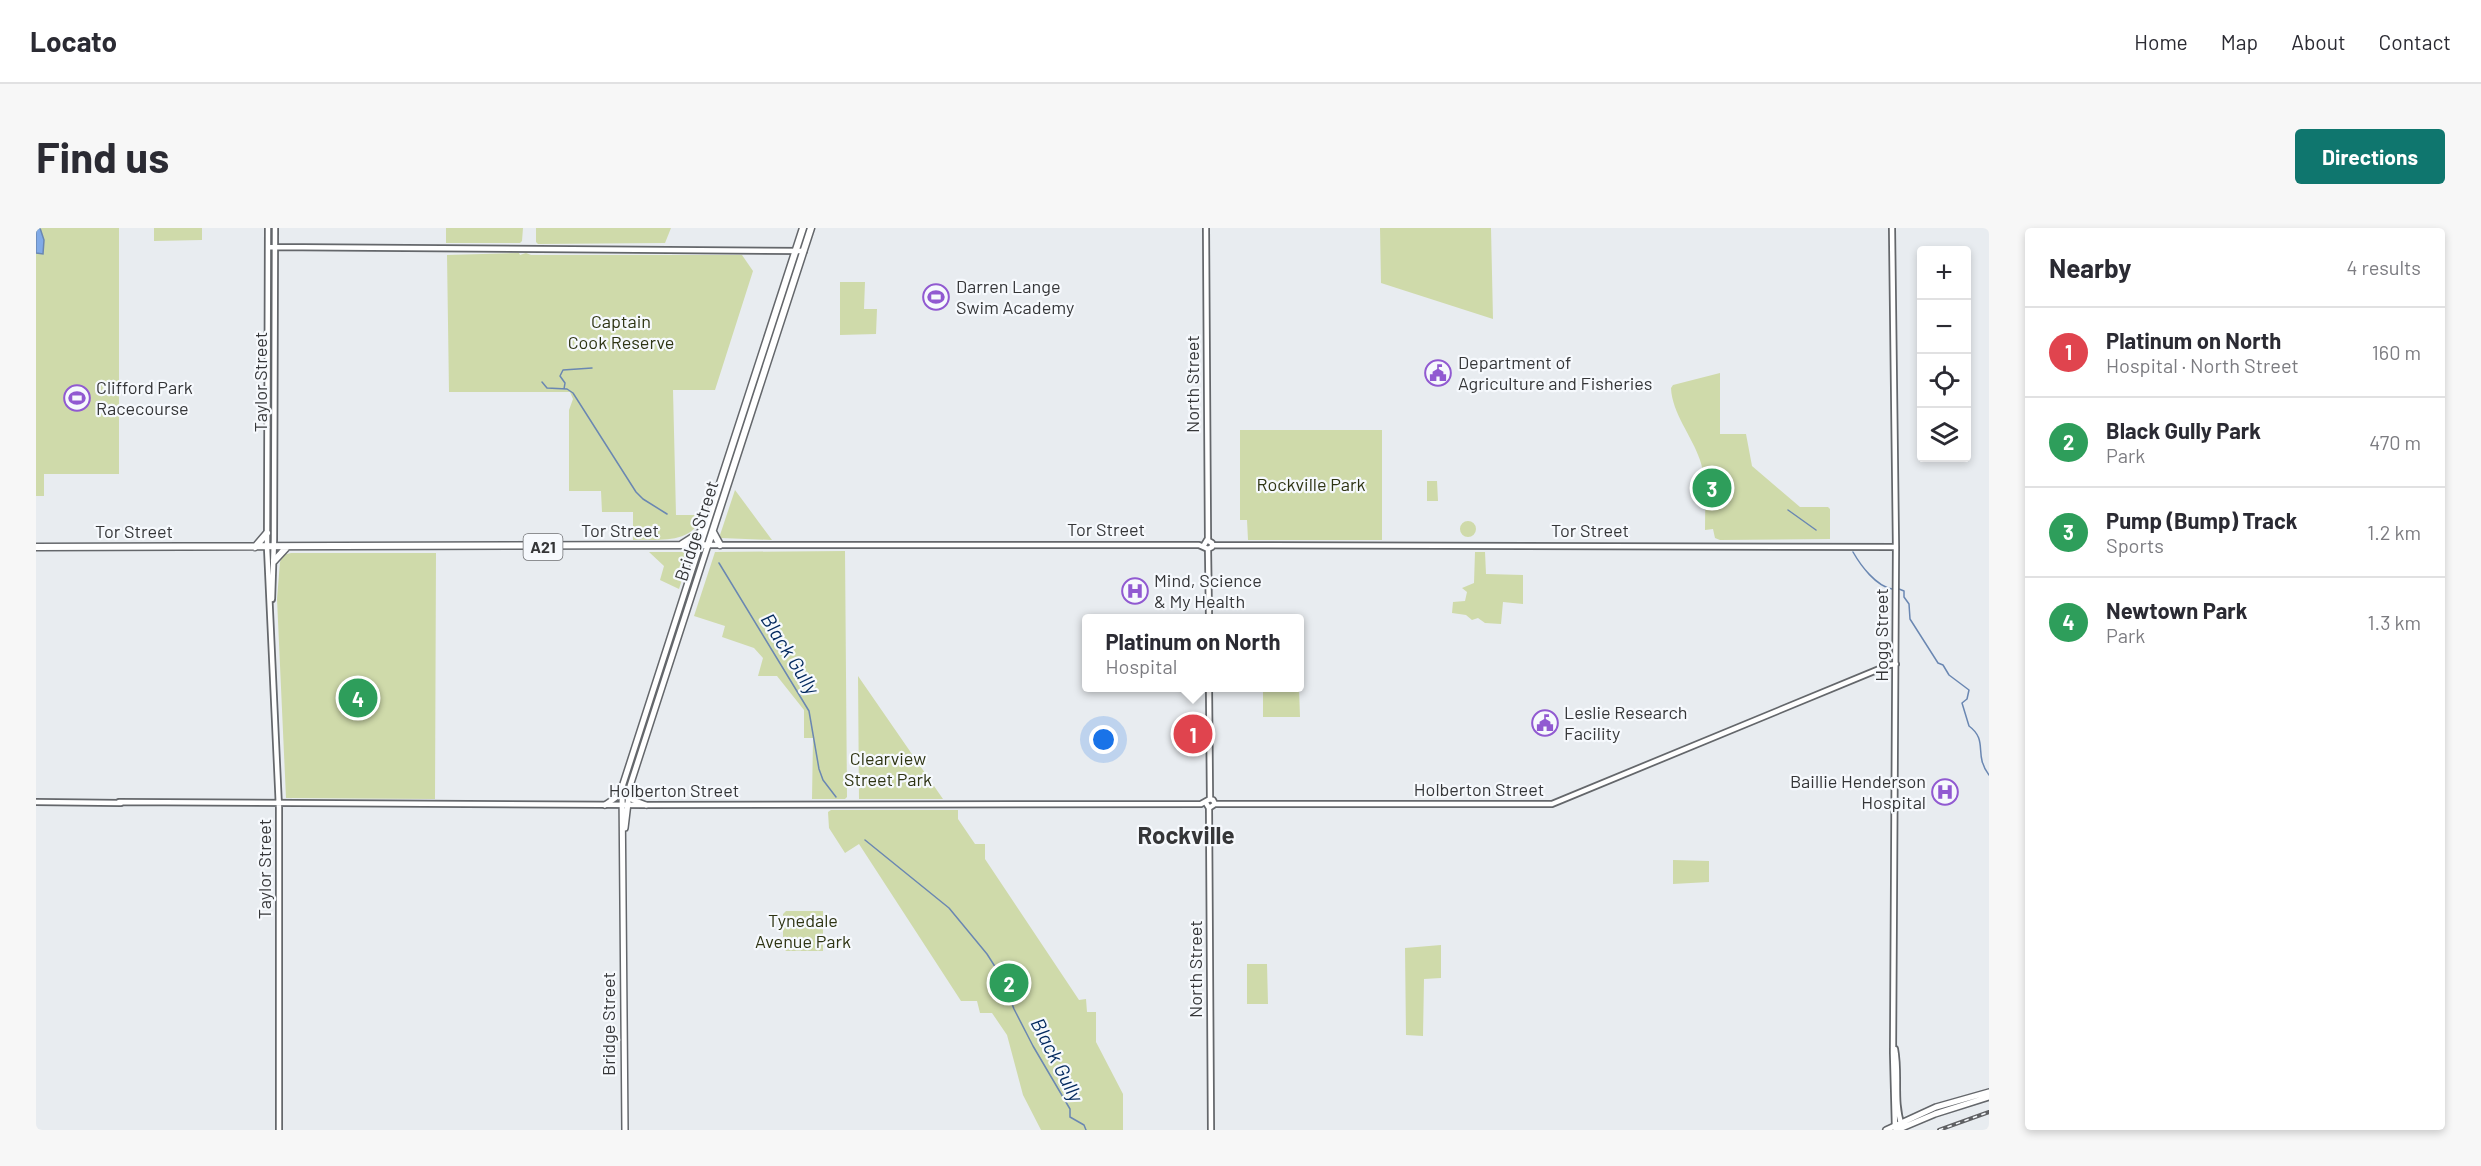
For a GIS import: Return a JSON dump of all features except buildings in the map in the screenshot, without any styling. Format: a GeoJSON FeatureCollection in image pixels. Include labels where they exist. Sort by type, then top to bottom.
{"type":"FeatureCollection","features":[{"type":"Feature","properties":{"kind":"highway","name":"Bridge Street"},"geometry":{"type":"LineString","coordinates":[[708,545],[709,530],[803,228]]}},
{"type":"Feature","properties":{"kind":"highway","name":"Bridge Street"},"geometry":{"type":"LineString","coordinates":[[700,545],[709,530],[811,228]]}},
{"type":"Feature","properties":{"kind":"highway"},"geometry":{"type":"LineString","coordinates":[[679,546],[709,530],[720,545]]}},
{"type":"Feature","properties":{"kind":"highway"},"geometry":{"type":"LineString","coordinates":[[255,547],[267,533]]}},
{"type":"Feature","properties":{"kind":"highway","name":"Tor Street"},"geometry":{"type":"LineString","coordinates":[[36,547],[708,545]]}},
{"type":"Feature","properties":{"kind":"highway"},"geometry":{"type":"LineString","coordinates":[[274,561],[287,548]]}},
{"type":"Feature","properties":{"kind":"main road","name":"Bridge Street"},"geometry":{"type":"LineString","coordinates":[[625,1130],[624,805],[622,787],[700,545]]}},
{"type":"Feature","properties":{"kind":"main road","name":"Bridge Street"},"geometry":{"type":"LineString","coordinates":[[624,805],[708,545]]}},
{"type":"Feature","properties":{"kind":"main road"},"geometry":{"type":"LineString","coordinates":[[688,546],[695,560]]}},
{"type":"Feature","properties":{"kind":"main road"},"geometry":{"type":"LineString","coordinates":[[630,786],[633,800],[646,805]]}},
{"type":"Feature","properties":{"kind":"main road"},"geometry":{"type":"LineString","coordinates":[[605,805],[615,798],[622,787]]}},
{"type":"Feature","properties":{"kind":"main road"},"geometry":{"type":"LineString","coordinates":[[1886,1130],[1989,1095]]}},
{"type":"Feature","properties":{"kind":"street","name":"Taylor Street"},"geometry":{"type":"LineString","coordinates":[[268,228],[267,533],[274,561],[270,607]]}},
{"type":"Feature","properties":{"kind":"street","name":"Taylor Street"},"geometry":{"type":"LineString","coordinates":[[275,228],[270,607],[279,803],[279,1130]]}},
{"type":"Feature","properties":{"kind":"street","name":"North Street"},"geometry":{"type":"LineString","coordinates":[[1206,228],[1209,614]]}},
{"type":"Feature","properties":{"kind":"street","name":"Hogg Street"},"geometry":{"type":"LineString","coordinates":[[1892,228],[1896,547],[1894,1043],[1899,1127]]}},
{"type":"Feature","properties":{"kind":"street"},"geometry":{"type":"LineString","coordinates":[[268,247],[804,250]]}},
{"type":"Feature","properties":{"kind":"street","name":"Tor Street"},"geometry":{"type":"LineString","coordinates":[[708,545],[1896,547]]}},
{"type":"Feature","properties":{"kind":"street","name":"Holberton Street"},"geometry":{"type":"LineString","coordinates":[[36,802],[605,805],[1552,804],[1896,664]]}},
{"type":"Feature","properties":{"kind":"street","name":"North Street"},"geometry":{"type":"LineString","coordinates":[[1209,692],[1211,1130]]}},
{"type":"Feature","properties":{"kind":"green space","name":"Clifford Park Racecourse"},"geometry":{"type":"Polygon","coordinates":[[[36,228],[119,228],[119,474],[44,474],[44,496],[36,496],[36,228]]]}},
{"type":"Feature","properties":{"kind":"green space"},"geometry":{"type":"Polygon","coordinates":[[[154,228],[202,228],[202,240],[154,241],[154,228]]]}},
{"type":"Feature","properties":{"kind":"green space"},"geometry":{"type":"Polygon","coordinates":[[[446,228],[523,228],[522,241],[520,243],[446,243],[446,228]]]}},
{"type":"Feature","properties":{"kind":"green space"},"geometry":{"type":"Polygon","coordinates":[[[536,228],[671,228],[665,243],[538,244],[536,228]]]}},
{"type":"Feature","properties":{"kind":"green space"},"geometry":{"type":"Polygon","coordinates":[[[1380,228],[1491,228],[1493,319],[1381,283],[1380,228]]]}},
{"type":"Feature","properties":{"kind":"green space","name":"Captain Cook Reserve"},"geometry":{"type":"Polygon","coordinates":[[[519,253],[520,255],[526,253],[531,255],[742,255],[753,271],[715,390],[673,390],[676,515],[703,515],[698,525],[683,536],[664,540],[633,540],[633,512],[602,512],[601,491],[569,491],[569,410],[573,399],[570,392],[449,392],[447,255],[519,253]]]}},
{"type":"Feature","properties":{"kind":"green space"},"geometry":{"type":"Polygon","coordinates":[[[840,282],[865,282],[864,309],[877,309],[876,334],[840,335],[840,282]]]}},
{"type":"Feature","properties":{"kind":"green space"},"geometry":{"type":"Polygon","coordinates":[[[1720,373],[1720,434],[1746,434],[1752,466],[1800,507],[1828,507],[1830,509],[1830,539],[1720,540],[1715,538],[1713,529],[1705,530],[1702,468],[1675,406],[1671,388],[1673,385],[1720,373]]]}},
{"type":"Feature","properties":{"kind":"green space","name":"Rockville Park"},"geometry":{"type":"Polygon","coordinates":[[[1240,430],[1382,430],[1382,540],[1248,540],[1247,520],[1240,520],[1240,430]]]}},
{"type":"Feature","properties":{"kind":"green space"},"geometry":{"type":"Polygon","coordinates":[[[1427,481],[1437,481],[1438,501],[1427,501],[1427,481]]]}},
{"type":"Feature","properties":{"kind":"green space"},"geometry":{"type":"Polygon","coordinates":[[[735,490],[772,540],[721,538],[735,490]]]}},
{"type":"Feature","properties":{"kind":"green space"},"geometry":{"type":"Polygon","coordinates":[[[1468,521],[1476,529],[1468,537],[1460,529],[1468,521]]]}},
{"type":"Feature","properties":{"kind":"green space"},"geometry":{"type":"Polygon","coordinates":[[[845,551],[847,797],[845,799],[812,799],[813,738],[804,738],[804,710],[777,676],[758,676],[763,658],[754,648],[722,637],[725,626],[694,616],[715,552],[845,551]]]}},
{"type":"Feature","properties":{"kind":"green space"},"geometry":{"type":"Polygon","coordinates":[[[649,552],[687,552],[690,555],[679,589],[660,580],[664,566],[649,552]]]}},
{"type":"Feature","properties":{"kind":"green space"},"geometry":{"type":"Polygon","coordinates":[[[1475,552],[1485,552],[1486,574],[1523,575],[1523,604],[1503,602],[1501,624],[1485,623],[1478,618],[1472,620],[1466,615],[1452,613],[1453,602],[1465,601],[1467,592],[1462,588],[1474,583],[1475,552]]]}},
{"type":"Feature","properties":{"kind":"green space"},"geometry":{"type":"Polygon","coordinates":[[[291,553],[436,553],[435,799],[286,798],[277,599],[280,562],[283,555],[291,553]]]}},
{"type":"Feature","properties":{"kind":"green space","name":"Clearview Street Park"},"geometry":{"type":"Polygon","coordinates":[[[858,676],[943,799],[859,799],[858,676]]]}},
{"type":"Feature","properties":{"kind":"green space"},"geometry":{"type":"Polygon","coordinates":[[[1263,692],[1299,692],[1300,717],[1263,717],[1263,692]]]}},
{"type":"Feature","properties":{"kind":"green space"},"geometry":{"type":"Polygon","coordinates":[[[831,810],[958,810],[958,819],[975,844],[985,844],[985,859],[1079,1000],[1086,999],[1087,1012],[1096,1012],[1096,1042],[1123,1094],[1123,1130],[1041,1130],[1023,1095],[1007,1035],[992,1013],[980,1013],[977,1001],[961,1001],[859,844],[845,853],[829,828],[828,812],[831,810]]]}},
{"type":"Feature","properties":{"kind":"green space"},"geometry":{"type":"Polygon","coordinates":[[[1673,860],[1709,861],[1709,882],[1673,884],[1673,860]]]}},
{"type":"Feature","properties":{"kind":"green space","name":"Tynedale Avenue Park"},"geometry":{"type":"Polygon","coordinates":[[[786,911],[823,911],[823,951],[786,951],[783,948],[783,914],[786,911]]]}},
{"type":"Feature","properties":{"kind":"green space"},"geometry":{"type":"Polygon","coordinates":[[[1441,945],[1441,978],[1424,979],[1423,1036],[1406,1035],[1405,948],[1441,945]]]}},
{"type":"Feature","properties":{"kind":"green space"},"geometry":{"type":"Polygon","coordinates":[[[1247,964],[1267,964],[1268,1004],[1247,1004],[1247,964]]]}},
{"type":"Feature","properties":{"kind":"water"},"geometry":{"type":"Polygon","coordinates":[[[36,228],[40,228],[44,240],[43,254],[36,253],[36,228]]]}},
{"type":"Feature","properties":{"kind":"waterway"},"geometry":{"type":"LineString","coordinates":[[564,389],[565,383],[560,376],[563,370],[592,368]]}},
{"type":"Feature","properties":{"kind":"waterway"},"geometry":{"type":"LineString","coordinates":[[542,382],[547,388],[567,389],[573,393],[636,492],[667,514]]}},
{"type":"Feature","properties":{"kind":"waterway"},"geometry":{"type":"LineString","coordinates":[[1788,510],[1816,530]]}},
{"type":"Feature","properties":{"kind":"waterway"},"geometry":{"type":"LineString","coordinates":[[1853,552],[1875,580],[1892,589]]}},
{"type":"Feature","properties":{"kind":"waterway","name":"Black Gully"},"geometry":{"type":"LineString","coordinates":[[719,563],[809,711],[819,769],[823,780],[836,797]]}},
{"type":"Feature","properties":{"kind":"waterway"},"geometry":{"type":"LineString","coordinates":[[1899,589],[1904,591],[1904,597],[1909,604],[1910,619],[1938,663],[1943,665],[1949,675],[1969,690],[1967,699],[1962,703],[1969,726],[1978,737],[1982,761],[1989,775]]}},
{"type":"Feature","properties":{"kind":"waterway","name":"Black Gully"},"geometry":{"type":"LineString","coordinates":[[865,840],[949,908],[987,954],[1001,976],[1014,1009],[1033,1046],[1070,1109],[1070,1117],[1084,1125],[1086,1130]]}},
{"type":"Feature","properties":{"kind":"railway"},"geometry":{"type":"LineString","coordinates":[[1939,1130],[1989,1112]]}},
{"type":"Feature","properties":{"kind":"place","name":"Darren Lange Swim Academy"},"geometry":{"type":"Point","coordinates":[936,297]}},
{"type":"Feature","properties":{"kind":"place","name":"Department of Agriculture and Fisheries"},"geometry":{"type":"Point","coordinates":[1438,373]}},
{"type":"Feature","properties":{"kind":"place","name":"Clifford Park Racecourse"},"geometry":{"type":"Point","coordinates":[77,398]}},
{"type":"Feature","properties":{"kind":"place","name":"Pump (Bump) Track"},"geometry":{"type":"Point","coordinates":[1712,488]}},
{"type":"Feature","properties":{"kind":"place","name":"Mind, Science & My Health"},"geometry":{"type":"Point","coordinates":[1135,591]}},
{"type":"Feature","properties":{"kind":"place","name":"Newtown Park"},"geometry":{"type":"Point","coordinates":[358,698]}},
{"type":"Feature","properties":{"kind":"place","name":"Leslie Research Facility"},"geometry":{"type":"Point","coordinates":[1545,723]}},
{"type":"Feature","properties":{"kind":"place","name":"Platinum on North"},"geometry":{"type":"Point","coordinates":[1193,734]}},
{"type":"Feature","properties":{"kind":"place","name":"Baillie Henderson Hospital"},"geometry":{"type":"Point","coordinates":[1945,792]}},
{"type":"Feature","properties":{"kind":"place","name":"Black Gully Park"},"geometry":{"type":"Point","coordinates":[1009,983]}},
{"type":"Feature","properties":{"kind":"district","name":"Rockville"},"geometry":{"type":"Point","coordinates":[1186,836]}}]}
